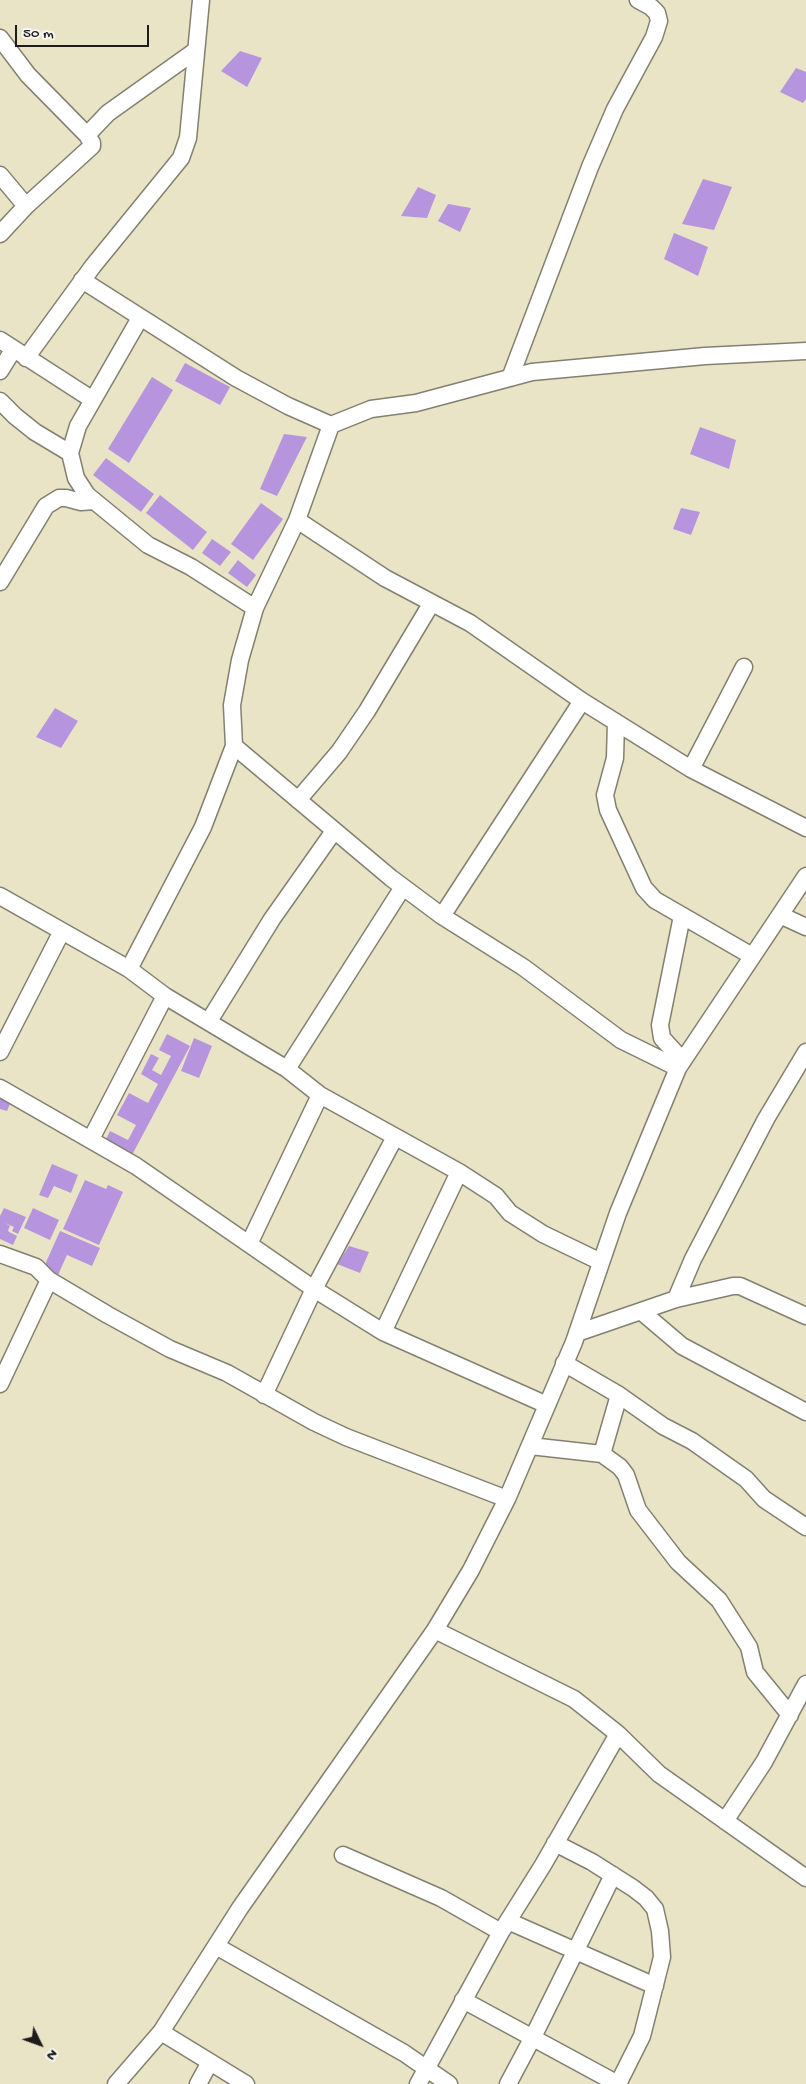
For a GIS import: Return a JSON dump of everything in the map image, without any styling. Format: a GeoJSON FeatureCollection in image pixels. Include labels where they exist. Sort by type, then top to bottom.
{"type":"FeatureCollection","features":[{"type":"Feature","properties":{"kind":"street"},"geometry":{"type":"LineString","coordinates":[[0,371],[13,349],[82,280],[181,158],[188,138],[201,0]]}},
{"type":"Feature","properties":{"kind":"street"},"geometry":{"type":"LineString","coordinates":[[510,378],[590,167],[615,109],[654,37],[659,21],[657,13],[651,7],[638,0]]}},
{"type":"Feature","properties":{"kind":"street"},"geometry":{"type":"LineString","coordinates":[[0,38],[28,75],[92,141],[92,146],[26,206],[0,234]]}},
{"type":"Feature","properties":{"kind":"street"},"geometry":{"type":"LineString","coordinates":[[87,135],[108,113],[195,51]]}},
{"type":"Feature","properties":{"kind":"street"},"geometry":{"type":"LineString","coordinates":[[0,175],[26,206]]}},
{"type":"Feature","properties":{"kind":"street"},"geometry":{"type":"LineString","coordinates":[[82,280],[236,378],[288,406],[331,426]]}},
{"type":"Feature","properties":{"kind":"street"},"geometry":{"type":"LineString","coordinates":[[140,318],[78,426],[70,453],[76,478],[87,495],[148,544],[192,567],[255,608]]}},
{"type":"Feature","properties":{"kind":"street"},"geometry":{"type":"LineString","coordinates":[[13,349],[93,400]]}},
{"type":"Feature","properties":{"kind":"street"},"geometry":{"type":"LineString","coordinates":[[129,969],[203,827],[234,746],[232,705],[240,660],[255,608],[297,520],[331,426],[371,409],[416,403],[532,372],[705,356],[806,351]]}},
{"type":"Feature","properties":{"kind":"street"},"geometry":{"type":"LineString","coordinates":[[0,401],[15,416],[36,432],[70,453]]}},
{"type":"Feature","properties":{"kind":"street"},"geometry":{"type":"LineString","coordinates":[[0,582],[46,506],[59,498],[81,502],[94,501]]}},
{"type":"Feature","properties":{"kind":"street"},"geometry":{"type":"LineString","coordinates":[[297,520],[385,578],[470,623],[582,701],[691,769],[806,828]]}},
{"type":"Feature","properties":{"kind":"street"},"geometry":{"type":"LineString","coordinates":[[298,800],[339,752],[367,711],[431,604]]}},
{"type":"Feature","properties":{"kind":"street"},"geometry":{"type":"LineString","coordinates":[[691,769],[744,667]]}},
{"type":"Feature","properties":{"kind":"street"},"geometry":{"type":"LineString","coordinates":[[442,916],[582,701]]}},
{"type":"Feature","properties":{"kind":"street"},"geometry":{"type":"LineString","coordinates":[[616,722],[615,758],[605,795],[608,810],[648,894],[752,956]]}},
{"type":"Feature","properties":{"kind":"street"},"geometry":{"type":"LineString","coordinates":[[234,746],[334,831],[442,916],[523,967],[621,1040],[680,1065]]}},
{"type":"Feature","properties":{"kind":"street"},"geometry":{"type":"LineString","coordinates":[[209,1021],[272,919],[334,831]]}},
{"type":"Feature","properties":{"kind":"street"},"geometry":{"type":"LineString","coordinates":[[117,2083],[161,2032],[240,1908],[435,1630],[471,1570],[530,1446],[577,1333],[618,1213],[680,1065],[806,876]]}},
{"type":"Feature","properties":{"kind":"street"},"geometry":{"type":"LineString","coordinates":[[287,1069],[403,887]]}},
{"type":"Feature","properties":{"kind":"street"},"geometry":{"type":"LineString","coordinates":[[0,896],[129,969],[165,996],[287,1069],[320,1095],[459,1172],[496,1196],[510,1213],[543,1234],[601,1262]]}},
{"type":"Feature","properties":{"kind":"street"},"geometry":{"type":"LineString","coordinates":[[780,915],[806,928]]}},
{"type":"Feature","properties":{"kind":"street"},"geometry":{"type":"LineString","coordinates":[[680,1065],[662,1038],[660,1025],[682,916]]}},
{"type":"Feature","properties":{"kind":"street"},"geometry":{"type":"LineString","coordinates":[[0,1052],[62,931]]}},
{"type":"Feature","properties":{"kind":"street"},"geometry":{"type":"LineString","coordinates":[[91,1139],[165,996]]}},
{"type":"Feature","properties":{"kind":"street"},"geometry":{"type":"LineString","coordinates":[[634,1046],[662,1038]]}},
{"type":"Feature","properties":{"kind":"street"},"geometry":{"type":"LineString","coordinates":[[676,1299],[693,1259],[766,1119],[806,1052]]}},
{"type":"Feature","properties":{"kind":"street"},"geometry":{"type":"LineString","coordinates":[[0,1088],[136,1166],[314,1290],[382,1332],[547,1405]]}},
{"type":"Feature","properties":{"kind":"street"},"geometry":{"type":"LineString","coordinates":[[249,1244],[320,1095]]}},
{"type":"Feature","properties":{"kind":"street"},"geometry":{"type":"LineString","coordinates":[[264,1395],[314,1290],[395,1137]]}},
{"type":"Feature","properties":{"kind":"street"},"geometry":{"type":"LineString","coordinates":[[382,1332],[459,1172]]}},
{"type":"Feature","properties":{"kind":"street"},"geometry":{"type":"LineString","coordinates":[[0,1254],[36,1267],[49,1280],[170,1349],[227,1373],[264,1395],[346,1437],[506,1499]]}},
{"type":"Feature","properties":{"kind":"street"},"geometry":{"type":"LineString","coordinates":[[0,1384],[49,1280]]}},
{"type":"Feature","properties":{"kind":"street"},"geometry":{"type":"LineString","coordinates":[[577,1333],[676,1299],[740,1286],[806,1316]]}},
{"type":"Feature","properties":{"kind":"street"},"geometry":{"type":"LineString","coordinates":[[642,1312],[682,1346],[806,1412]]}},
{"type":"Feature","properties":{"kind":"street"},"geometry":{"type":"LineString","coordinates":[[564,1363],[619,1395],[662,1426],[692,1441],[746,1479],[764,1499],[806,1527]]}},
{"type":"Feature","properties":{"kind":"street"},"geometry":{"type":"LineString","coordinates":[[602,1454],[619,1395]]}},
{"type":"Feature","properties":{"kind":"street"},"geometry":{"type":"LineString","coordinates":[[530,1446],[602,1454],[620,1467],[626,1475],[638,1510],[678,1562],[719,1600],[749,1647],[756,1672],[790,1715]]}},
{"type":"Feature","properties":{"kind":"street"},"geometry":{"type":"LineString","coordinates":[[435,1630],[574,1699],[618,1734],[659,1774],[806,1878]]}},
{"type":"Feature","properties":{"kind":"street"},"geometry":{"type":"LineString","coordinates":[[725,1821],[764,1762],[806,1684]]}},
{"type":"Feature","properties":{"kind":"street"},"geometry":{"type":"LineString","coordinates":[[418,2084],[504,1926],[618,1734]]}},
{"type":"Feature","properties":{"kind":"street"},"geometry":{"type":"LineString","coordinates":[[463,2000],[618,2084],[642,2036],[662,1957],[660,1931],[655,1909],[646,1898],[613,1876],[555,1843]]}},
{"type":"Feature","properties":{"kind":"street"},"geometry":{"type":"LineString","coordinates":[[343,1855],[504,1926],[575,1951],[655,1986]]}},
{"type":"Feature","properties":{"kind":"street"},"geometry":{"type":"LineString","coordinates":[[508,2084],[613,1876]]}},
{"type":"Feature","properties":{"kind":"street"},"geometry":{"type":"LineString","coordinates":[[216,1946],[427,2067],[449,2084]]}},
{"type":"Feature","properties":{"kind":"street"},"geometry":{"type":"LineString","coordinates":[[161,2032],[246,2084]]}},
{"type":"Feature","properties":{"kind":"street"},"geometry":{"type":"LineString","coordinates":[[198,2084],[210,2062]]}},
{"type":"Feature","properties":{"kind":"building"},"geometry":{"type":"Polygon","coordinates":[[[240,51],[262,58],[247,87],[221,71],[240,51]]]}},
{"type":"Feature","properties":{"kind":"building"},"geometry":{"type":"Polygon","coordinates":[[[796,68],[806,72],[806,99],[803,103],[780,92],[796,68]]]}},
{"type":"Feature","properties":{"kind":"building"},"geometry":{"type":"Polygon","coordinates":[[[703,179],[732,187],[714,230],[682,224],[703,179]]]}},
{"type":"Feature","properties":{"kind":"building"},"geometry":{"type":"Polygon","coordinates":[[[418,187],[436,195],[427,218],[401,216],[418,187]]]}},
{"type":"Feature","properties":{"kind":"building"},"geometry":{"type":"Polygon","coordinates":[[[448,204],[471,208],[460,232],[438,221],[448,204]]]}},
{"type":"Feature","properties":{"kind":"building"},"geometry":{"type":"Polygon","coordinates":[[[674,233],[708,247],[698,276],[664,259],[674,233]]]}},
{"type":"Feature","properties":{"kind":"building"},"geometry":{"type":"Polygon","coordinates":[[[185,363],[230,387],[220,405],[175,381],[185,363]]]}},
{"type":"Feature","properties":{"kind":"building"},"geometry":{"type":"Polygon","coordinates":[[[152,377],[173,390],[129,463],[108,449],[152,377]]]}},
{"type":"Feature","properties":{"kind":"building"},"geometry":{"type":"Polygon","coordinates":[[[700,427],[736,440],[729,469],[690,454],[700,427]]]}},
{"type":"Feature","properties":{"kind":"building"},"geometry":{"type":"Polygon","coordinates":[[[284,434],[307,437],[277,496],[260,489],[284,434]]]}},
{"type":"Feature","properties":{"kind":"building"},"geometry":{"type":"Polygon","coordinates":[[[106,458],[154,494],[141,512],[93,475],[106,458]]]}},
{"type":"Feature","properties":{"kind":"building"},"geometry":{"type":"Polygon","coordinates":[[[160,495],[207,532],[193,550],[146,513],[160,495]]]}},
{"type":"Feature","properties":{"kind":"building"},"geometry":{"type":"Polygon","coordinates":[[[261,503],[283,519],[253,560],[231,544],[261,503]]]}},
{"type":"Feature","properties":{"kind":"building"},"geometry":{"type":"Polygon","coordinates":[[[681,508],[700,512],[691,535],[673,529],[681,508]]]}},
{"type":"Feature","properties":{"kind":"building"},"geometry":{"type":"Polygon","coordinates":[[[212,539],[231,552],[220,566],[202,553],[212,539]]]}},
{"type":"Feature","properties":{"kind":"building"},"geometry":{"type":"Polygon","coordinates":[[[238,560],[256,575],[247,587],[228,573],[238,560]]]}},
{"type":"Feature","properties":{"kind":"building"},"geometry":{"type":"Polygon","coordinates":[[[55,708],[78,721],[61,748],[36,737],[55,708]]]}},
{"type":"Feature","properties":{"kind":"building"},"geometry":{"type":"Polygon","coordinates":[[[167,1034],[190,1046],[132,1155],[105,1141],[110,1131],[128,1140],[136,1125],[117,1115],[129,1093],[148,1103],[158,1084],[141,1074],[151,1054],[159,1058],[152,1070],[161,1075],[171,1056],[159,1050],[167,1034]]]}},
{"type":"Feature","properties":{"kind":"building"},"geometry":{"type":"Polygon","coordinates":[[[194,1038],[212,1046],[199,1078],[181,1071],[194,1038]]]}},
{"type":"Feature","properties":{"kind":"building"},"geometry":{"type":"Polygon","coordinates":[[[0,1096],[11,1101],[7,1111],[0,1109],[0,1096]]]}},
{"type":"Feature","properties":{"kind":"building"},"geometry":{"type":"Polygon","coordinates":[[[52,1164],[78,1175],[71,1193],[54,1186],[48,1198],[39,1195],[52,1164]]]}},
{"type":"Feature","properties":{"kind":"building"},"geometry":{"type":"Polygon","coordinates":[[[85,1180],[106,1189],[108,1185],[123,1192],[99,1245],[63,1229],[85,1180]]]}},
{"type":"Feature","properties":{"kind":"building"},"geometry":{"type":"Polygon","coordinates":[[[4,1208],[26,1217],[18,1234],[12,1231],[14,1227],[5,1223],[10,1226],[9,1232],[17,1236],[13,1245],[0,1239],[0,1216],[4,1208]]]}},
{"type":"Feature","properties":{"kind":"building"},"geometry":{"type":"Polygon","coordinates":[[[33,1208],[59,1220],[50,1240],[24,1228],[33,1208]]]}},
{"type":"Feature","properties":{"kind":"building"},"geometry":{"type":"Polygon","coordinates":[[[60,1231],[100,1248],[92,1266],[67,1255],[58,1275],[43,1269],[60,1231]]]}},
{"type":"Feature","properties":{"kind":"building"},"geometry":{"type":"Polygon","coordinates":[[[349,1246],[369,1252],[360,1273],[337,1264],[349,1246]]]}}]}
